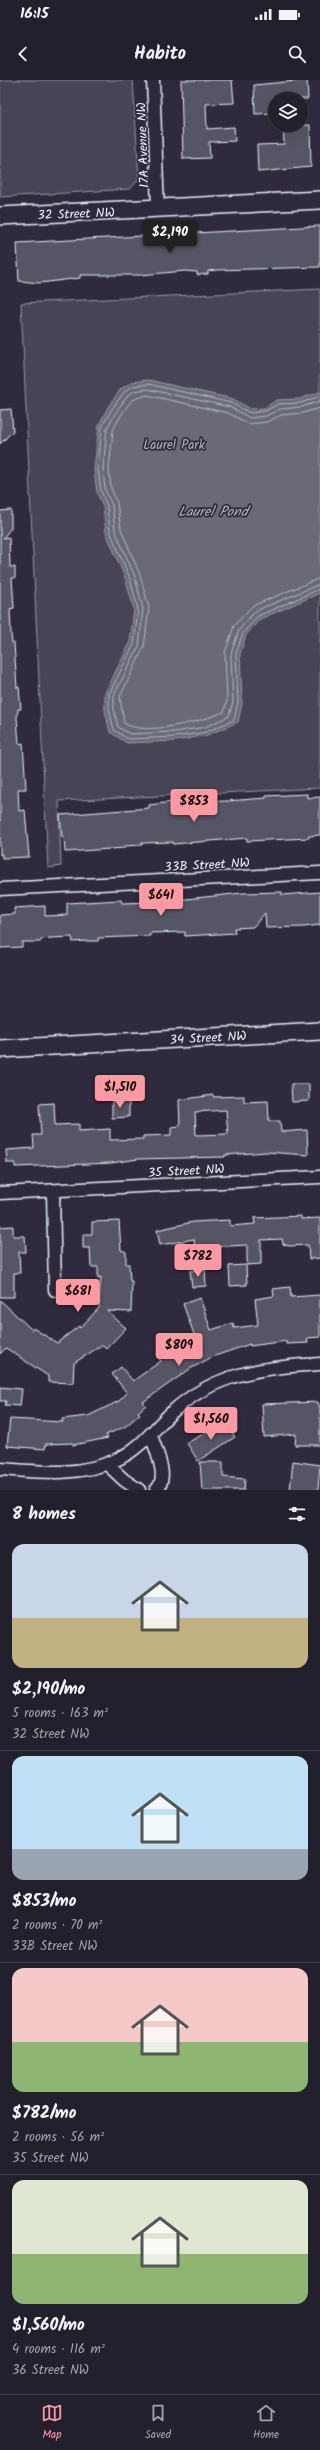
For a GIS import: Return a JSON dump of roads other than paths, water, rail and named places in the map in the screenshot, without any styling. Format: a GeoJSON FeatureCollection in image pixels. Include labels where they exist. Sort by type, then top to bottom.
{"type":"FeatureCollection","features":[{"type":"Feature","properties":{"kind":"main road","name":"32 Street NW"},"geometry":{"type":"LineString","coordinates":[[0,216],[320,200]]}},
{"type":"Feature","properties":{"kind":"main road","name":"34 Street NW"},"geometry":{"type":"LineString","coordinates":[[0,1049],[96,1042],[320,1031]]}},
{"type":"Feature","properties":{"kind":"main road","name":"34 Street NW"},"geometry":{"type":"LineString","coordinates":[[0,1044],[96,1042]]}},
{"type":"Feature","properties":{"kind":"street","name":"17A Avenue NW"},"geometry":{"type":"LineString","coordinates":[[153,80],[158,209]]}},
{"type":"Feature","properties":{"kind":"street","name":"33B Street NW"},"geometry":{"type":"LineString","coordinates":[[0,889],[320,873]]}},
{"type":"Feature","properties":{"kind":"street","name":"35 Street NW"},"geometry":{"type":"LineString","coordinates":[[0,1193],[320,1177]]}},
{"type":"Feature","properties":{"kind":"street"},"geometry":{"type":"LineString","coordinates":[[53,1191],[55,1290]]}},
{"type":"Feature","properties":{"kind":"street"},"geometry":{"type":"LineString","coordinates":[[0,1469],[61,1473],[107,1464],[128,1454],[151,1435],[184,1402],[222,1379],[258,1370],[320,1364]]}},
{"type":"Feature","properties":{"kind":"street"},"geometry":{"type":"LineString","coordinates":[[151,1435],[162,1474],[159,1487],[156,1490]]}},
{"type":"Feature","properties":{"kind":"street"},"geometry":{"type":"LineString","coordinates":[[107,1464],[124,1480],[139,1490]]}},
{"type":"Feature","properties":{"kind":"water","name":"Laurel Pond"},"geometry":{"type":"Polygon","coordinates":[[[148,380],[233,399],[251,409],[264,408],[277,400],[300,399],[320,392],[320,593],[260,619],[246,635],[240,654],[242,703],[238,722],[207,735],[175,741],[127,743],[110,732],[105,710],[105,693],[130,643],[134,609],[126,580],[106,532],[103,507],[97,492],[94,470],[99,425],[108,407],[121,389],[132,382],[148,380]]]}},
{"type":"Feature","properties":{"kind":"park label","name":"Laurel Park"},"geometry":{"type":"Point","coordinates":[174,444]}}]}
